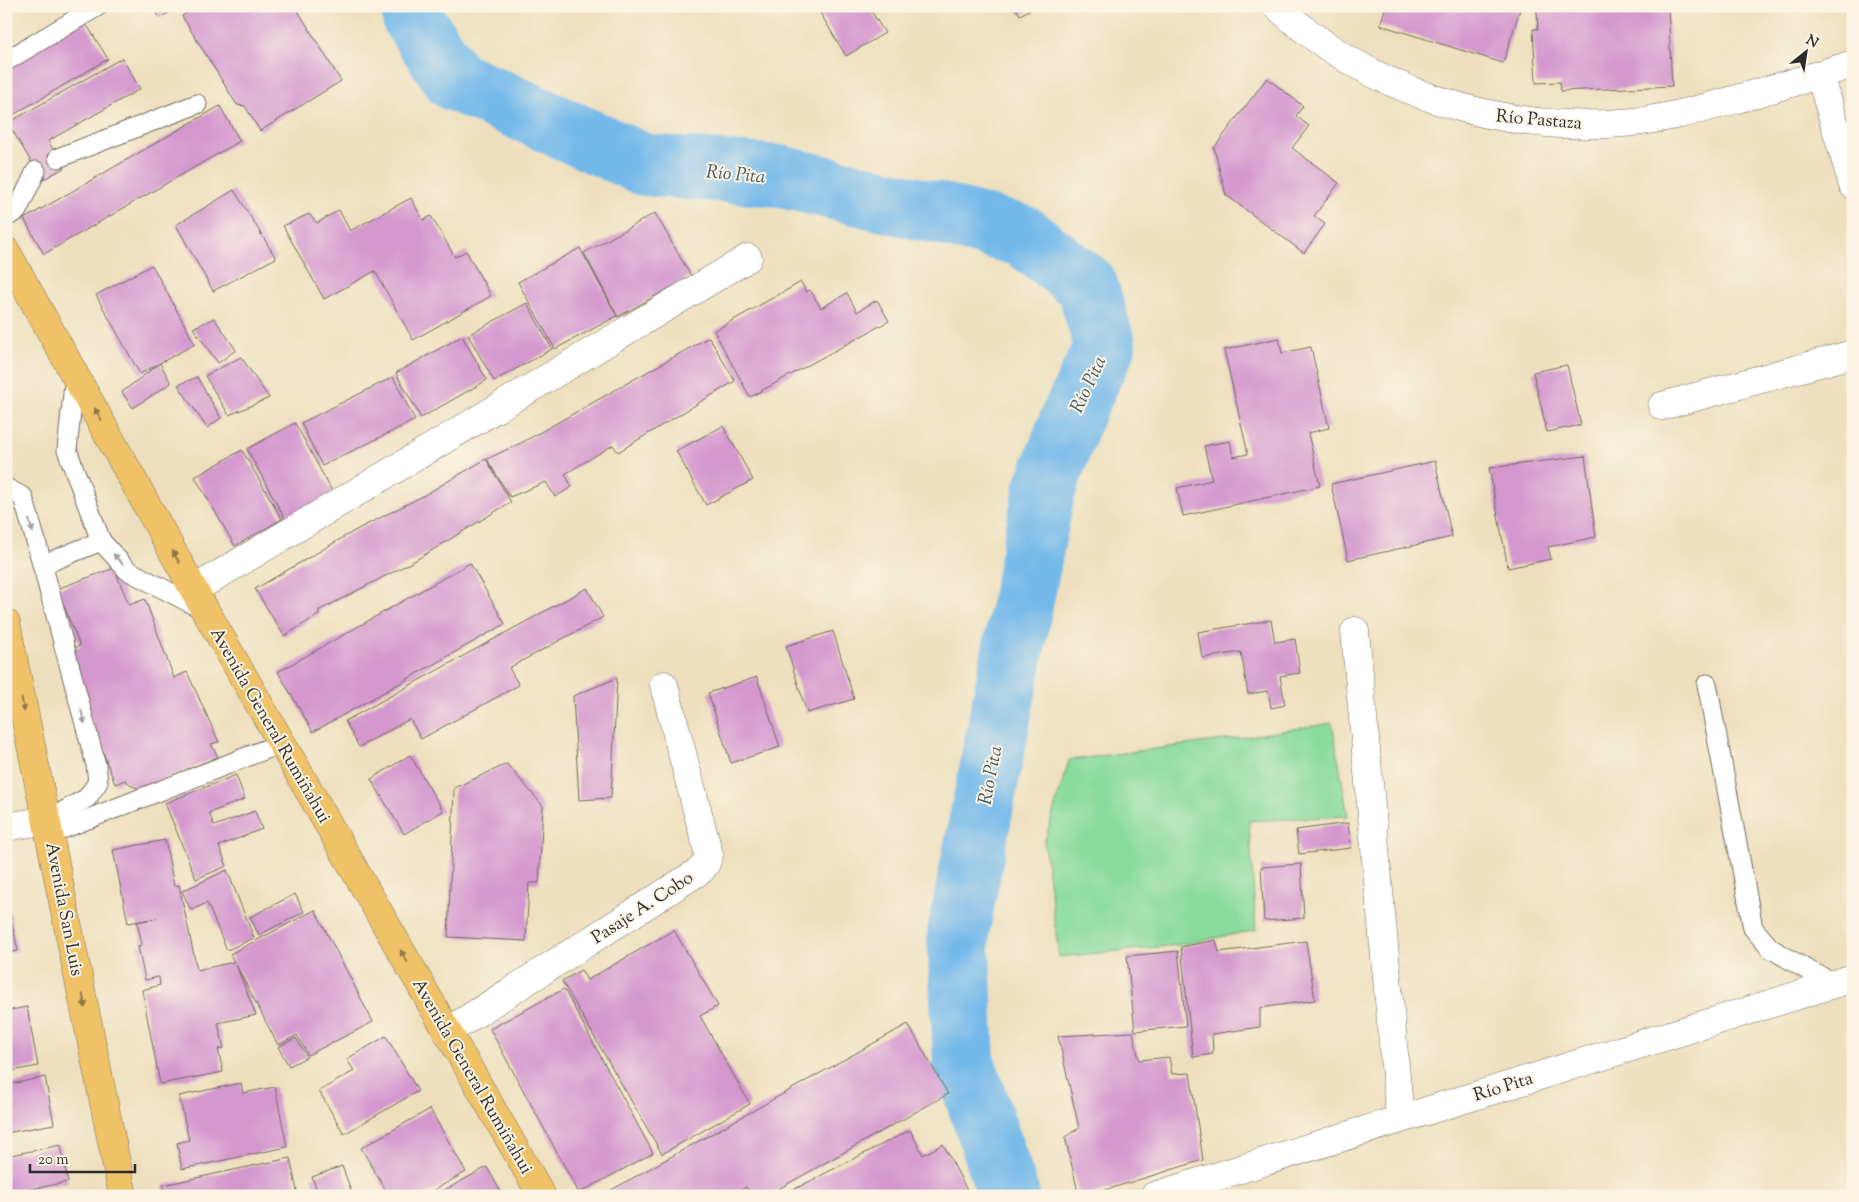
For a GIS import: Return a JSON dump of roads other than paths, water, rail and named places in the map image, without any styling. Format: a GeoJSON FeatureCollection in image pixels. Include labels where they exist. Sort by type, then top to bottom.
{"type":"FeatureCollection","features":[{"type":"Feature","properties":{"kind":"highway","name":"Avenida General Rumiñahui"},"geometry":{"type":"LineString","coordinates":[[6,250],[199,600],[542,1196]]}},
{"type":"Feature","properties":{"kind":"highway","name":"Avenida San Luis"},"geometry":{"type":"LineString","coordinates":[[6,623],[123,1196]]}},
{"type":"Feature","properties":{"kind":"street","name":"Río Pastaza"},"geometry":{"type":"LineString","coordinates":[[1278,6],[1293,22],[1352,62],[1415,93],[1482,114],[1552,124],[1623,123],[1692,112],[1853,64]]}},
{"type":"Feature","properties":{"kind":"street"},"geometry":{"type":"LineString","coordinates":[[1820,75],[1853,185]]}},
{"type":"Feature","properties":{"kind":"street"},"geometry":{"type":"LineString","coordinates":[[199,600],[748,258]]}},
{"type":"Feature","properties":{"kind":"street"},"geometry":{"type":"LineString","coordinates":[[1662,406],[1853,354]]}},
{"type":"Feature","properties":{"kind":"street"},"geometry":{"type":"LineString","coordinates":[[1355,631],[1400,1119]]}},
{"type":"Feature","properties":{"kind":"street","name":"Pasaje A. Cobo"},"geometry":{"type":"LineString","coordinates":[[447,1032],[701,870],[706,863],[709,855],[664,685]]}},
{"type":"Feature","properties":{"kind":"street"},"geometry":{"type":"LineString","coordinates":[[6,827],[49,827]]}},
{"type":"Feature","properties":{"kind":"street","name":"Río Pita"},"geometry":{"type":"LineString","coordinates":[[1154,1196],[1844,980]]}},
{"type":"Feature","properties":{"kind":"lane"},"geometry":{"type":"LineString","coordinates":[[6,61],[98,6]]}},
{"type":"Feature","properties":{"kind":"lane"},"geometry":{"type":"LineString","coordinates":[[58,158],[197,104]]}},
{"type":"Feature","properties":{"kind":"lane"},"geometry":{"type":"LineString","coordinates":[[6,217],[17,210],[36,171]]}},
{"type":"Feature","properties":{"kind":"lane"},"geometry":{"type":"LineString","coordinates":[[76,374],[67,450],[101,541],[128,570],[199,600]]}},
{"type":"Feature","properties":{"kind":"lane"},"geometry":{"type":"LineString","coordinates":[[6,488],[22,497],[96,765],[98,782],[87,798],[49,827]]}},
{"type":"Feature","properties":{"kind":"lane"},"geometry":{"type":"LineString","coordinates":[[42,565],[101,541]]}},
{"type":"Feature","properties":{"kind":"lane"},"geometry":{"type":"LineString","coordinates":[[1707,684],[1753,928],[1770,948],[1810,971],[1844,980]]}},
{"type":"Feature","properties":{"kind":"lane"},"geometry":{"type":"LineString","coordinates":[[49,827],[282,743]]}},
{"type":"Feature","properties":{"kind":"waterway","name":"Río Pita"},"geometry":{"type":"LineString","coordinates":[[412,6],[413,19],[454,80],[645,165],[779,176],[941,214],[1023,236],[1087,285],[1105,346],[1072,416],[1044,492],[958,933],[964,1062],[1009,1196]]}}]}
